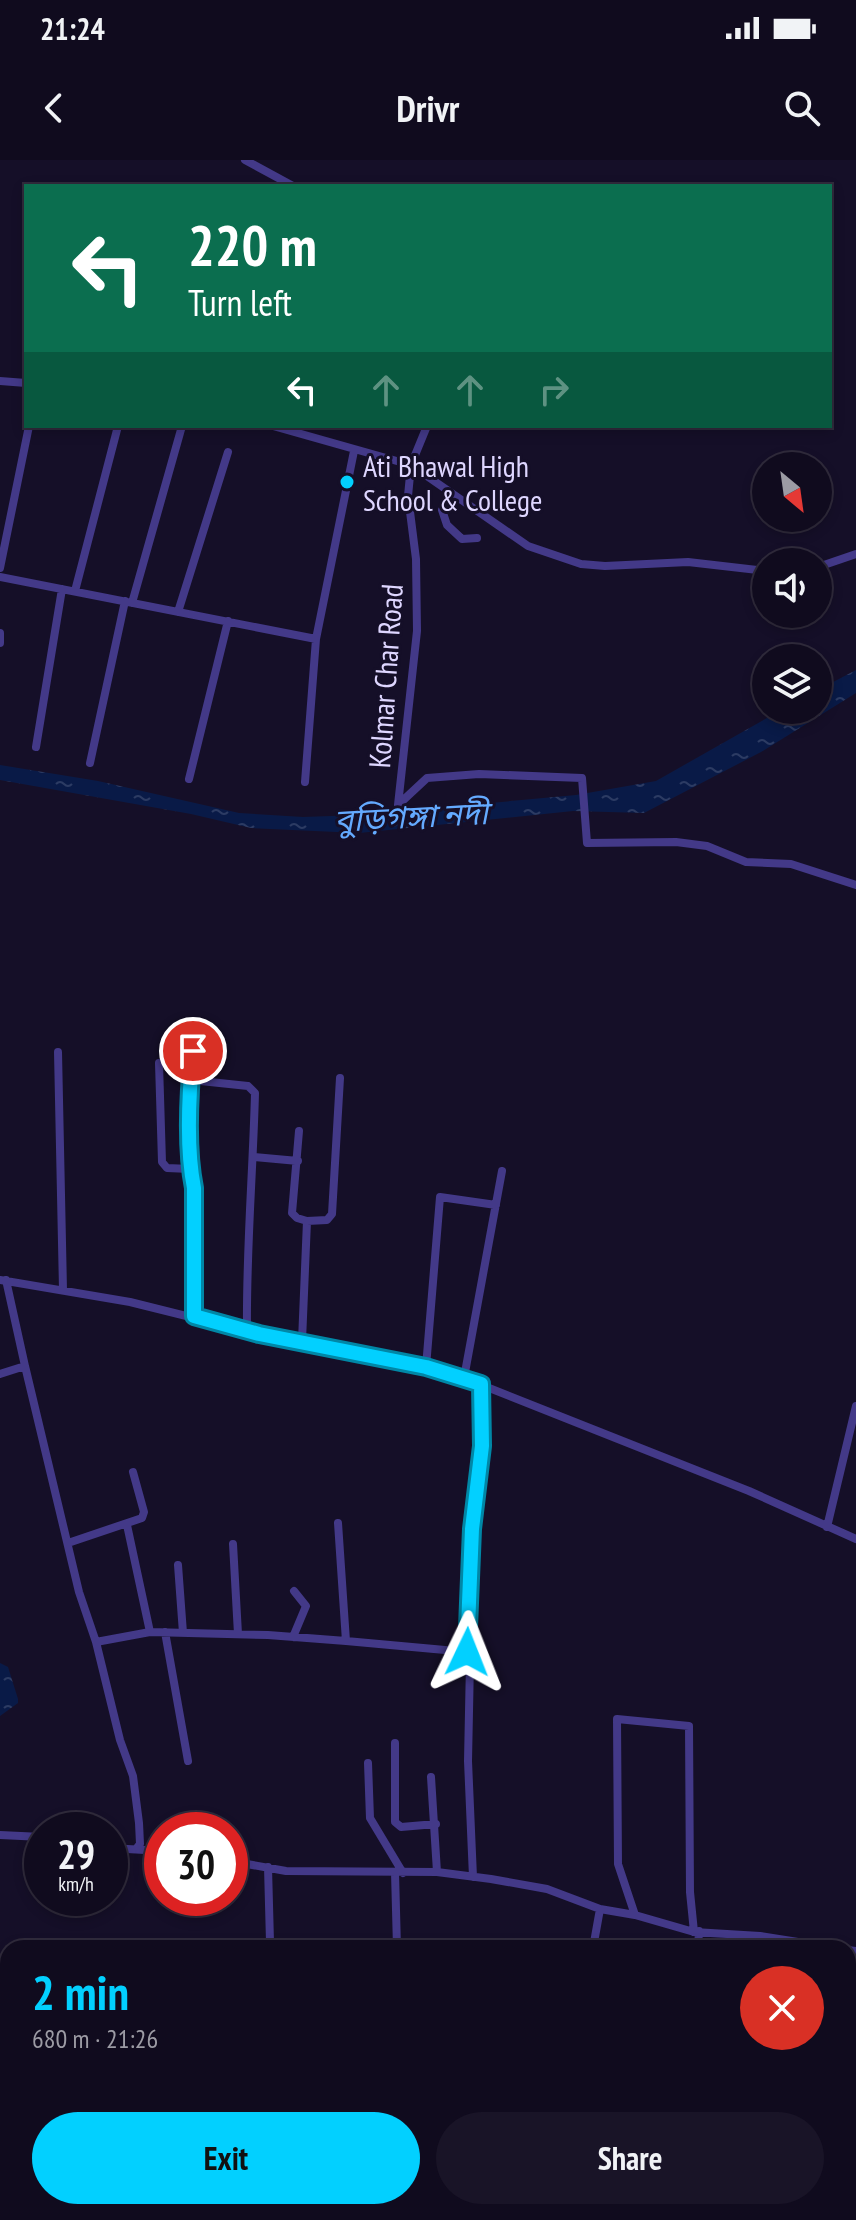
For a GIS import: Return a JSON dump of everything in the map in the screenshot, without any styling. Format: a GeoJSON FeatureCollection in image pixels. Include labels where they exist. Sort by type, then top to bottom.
{"type":"FeatureCollection","features":[{"type":"Feature","properties":{"kind":"street"},"geometry":{"type":"LineString","coordinates":[[245,160],[289,184]]}},
{"type":"Feature","properties":{"kind":"street"},"geometry":{"type":"LineString","coordinates":[[0,381],[24,383]]}},
{"type":"Feature","properties":{"kind":"street"},"geometry":{"type":"LineString","coordinates":[[0,568],[29,428]]}},
{"type":"Feature","properties":{"kind":"street"},"geometry":{"type":"LineString","coordinates":[[75,591],[117,428]]}},
{"type":"Feature","properties":{"kind":"street"},"geometry":{"type":"LineString","coordinates":[[90,763],[129,602],[181,428]]}},
{"type":"Feature","properties":{"kind":"street"},"geometry":{"type":"LineString","coordinates":[[279,428],[411,465],[528,546],[581,564],[605,566],[688,562],[752,569]]}},
{"type":"Feature","properties":{"kind":"street"},"geometry":{"type":"LineString","coordinates":[[411,465],[426,428]]}},
{"type":"Feature","properties":{"kind":"street"},"geometry":{"type":"LineString","coordinates":[[305,782],[316,639],[354,451]]}},
{"type":"Feature","properties":{"kind":"street"},"geometry":{"type":"LineString","coordinates":[[178,612],[228,452]]}},
{"type":"Feature","properties":{"kind":"street","name":"Kolmar Char Road"},"geometry":{"type":"LineString","coordinates":[[411,465],[408,496],[416,559],[417,631],[398,805],[427,778],[479,774],[582,778],[587,843],[676,842],[707,846],[746,862],[791,864],[856,885]]}},
{"type":"Feature","properties":{"kind":"street"},"geometry":{"type":"LineString","coordinates":[[451,494],[442,510],[447,525],[462,539],[477,538]]}},
{"type":"Feature","properties":{"kind":"street"},"geometry":{"type":"LineString","coordinates":[[832,562],[856,554]]}},
{"type":"Feature","properties":{"kind":"street"},"geometry":{"type":"LineString","coordinates":[[0,577],[316,639]]}},
{"type":"Feature","properties":{"kind":"street"},"geometry":{"type":"LineString","coordinates":[[36,747],[62,589]]}},
{"type":"Feature","properties":{"kind":"street"},"geometry":{"type":"LineString","coordinates":[[189,779],[228,621]]}},
{"type":"Feature","properties":{"kind":"street"},"geometry":{"type":"LineString","coordinates":[[0,633],[0,643]]}},
{"type":"Feature","properties":{"kind":"street"},"geometry":{"type":"LineString","coordinates":[[194,1316],[194,1188],[190,1169],[191,1080],[196,1023]]}},
{"type":"Feature","properties":{"kind":"street"},"geometry":{"type":"LineString","coordinates":[[58,1052],[63,1290]]}},
{"type":"Feature","properties":{"kind":"street"},"geometry":{"type":"LineString","coordinates":[[159,1063],[162,1162],[167,1168],[190,1169]]}},
{"type":"Feature","properties":{"kind":"street"},"geometry":{"type":"LineString","coordinates":[[299,1131],[292,1213],[307,1221],[327,1220],[332,1214],[340,1078]]}},
{"type":"Feature","properties":{"kind":"street"},"geometry":{"type":"LineString","coordinates":[[191,1080],[253,1089],[254,1157],[246,1264],[247,1330]]}},
{"type":"Feature","properties":{"kind":"street"},"geometry":{"type":"LineString","coordinates":[[254,1157],[298,1161]]}},
{"type":"Feature","properties":{"kind":"street"},"geometry":{"type":"LineString","coordinates":[[464,1378],[502,1171]]}},
{"type":"Feature","properties":{"kind":"street"},"geometry":{"type":"LineString","coordinates":[[426,1367],[440,1197],[496,1205]]}},
{"type":"Feature","properties":{"kind":"street"},"geometry":{"type":"LineString","coordinates":[[302,1341],[307,1221]]}},
{"type":"Feature","properties":{"kind":"street"},"geometry":{"type":"LineString","coordinates":[[136,1849],[140,1844],[133,1776],[79,1592],[3,1280],[194,1316],[464,1378],[749,1491],[856,1539]]}},
{"type":"Feature","properties":{"kind":"street"},"geometry":{"type":"LineString","coordinates":[[0,1374],[25,1366]]}},
{"type":"Feature","properties":{"kind":"street"},"geometry":{"type":"LineString","coordinates":[[473,1877],[468,1761],[470,1662],[467,1652],[472,1529],[482,1446],[481,1384]]}},
{"type":"Feature","properties":{"kind":"street"},"geometry":{"type":"LineString","coordinates":[[827,1527],[856,1406]]}},
{"type":"Feature","properties":{"kind":"street"},"geometry":{"type":"LineString","coordinates":[[68,1543],[127,1525],[144,1515],[133,1472]]}},
{"type":"Feature","properties":{"kind":"street"},"geometry":{"type":"LineString","coordinates":[[338,1523],[346,1641]]}},
{"type":"Feature","properties":{"kind":"street"},"geometry":{"type":"LineString","coordinates":[[127,1525],[150,1632]]}},
{"type":"Feature","properties":{"kind":"street"},"geometry":{"type":"LineString","coordinates":[[233,1544],[238,1634]]}},
{"type":"Feature","properties":{"kind":"street"},"geometry":{"type":"LineString","coordinates":[[178,1565],[183,1633]]}},
{"type":"Feature","properties":{"kind":"street"},"geometry":{"type":"LineString","coordinates":[[293,1637],[306,1606],[294,1591]]}},
{"type":"Feature","properties":{"kind":"street"},"geometry":{"type":"LineString","coordinates":[[96,1642],[165,1632],[293,1637],[467,1652]]}},
{"type":"Feature","properties":{"kind":"street"},"geometry":{"type":"LineString","coordinates":[[165,1632],[188,1761]]}},
{"type":"Feature","properties":{"kind":"street"},"geometry":{"type":"LineString","coordinates":[[635,1915],[618,1864],[617,1719],[689,1726],[690,1892],[697,1940]]}},
{"type":"Feature","properties":{"kind":"street"},"geometry":{"type":"LineString","coordinates":[[395,1743],[395,1822],[401,1827],[436,1824]]}},
{"type":"Feature","properties":{"kind":"street"},"geometry":{"type":"LineString","coordinates":[[368,1763],[370,1818],[399,1872],[397,1940]]}},
{"type":"Feature","properties":{"kind":"street"},"geometry":{"type":"LineString","coordinates":[[431,1777],[437,1872]]}},
{"type":"Feature","properties":{"kind":"street"},"geometry":{"type":"LineString","coordinates":[[0,1835],[24,1836]]}},
{"type":"Feature","properties":{"kind":"street"},"geometry":{"type":"LineString","coordinates":[[128,1849],[144,1850]]}},
{"type":"Feature","properties":{"kind":"street"},"geometry":{"type":"LineString","coordinates":[[248,1864],[286,1871],[437,1872],[473,1877],[547,1889],[600,1909],[696,1932],[785,1940]]}},
{"type":"Feature","properties":{"kind":"street"},"geometry":{"type":"LineString","coordinates":[[268,1867],[270,1940]]}},
{"type":"Feature","properties":{"kind":"street"},"geometry":{"type":"LineString","coordinates":[[594,1940],[600,1909]]}},
{"type":"Feature","properties":{"kind":"water"},"geometry":{"type":"Polygon","coordinates":[[[856,670],[856,693],[832,708],[832,683],[856,670]]]}},
{"type":"Feature","properties":{"kind":"water","name":"বুড়িগঙ্গা নদী"},"geometry":{"type":"Polygon","coordinates":[[[756,724],[806,724],[761,752],[644,813],[573,811],[359,833],[251,828],[191,814],[0,780],[0,765],[98,781],[239,813],[303,817],[361,815],[576,795],[656,781],[756,724]]]}},
{"type":"Feature","properties":{"kind":"water"},"geometry":{"type":"Polygon","coordinates":[[[0,1663],[8,1667],[18,1703],[0,1716],[0,1663]]]}},
{"type":"Feature","properties":{"kind":"place","name":"Ati Bhawal High School & College"},"geometry":{"type":"Point","coordinates":[347,482]}},
{"type":"Feature","properties":{"kind":"route"},"geometry":{"type":"LineString","coordinates":[[193,1051],[190,1169],[194,1188],[194,1316],[259,1334],[426,1367],[481,1384],[482,1446],[472,1529],[467,1652]]}}]}
